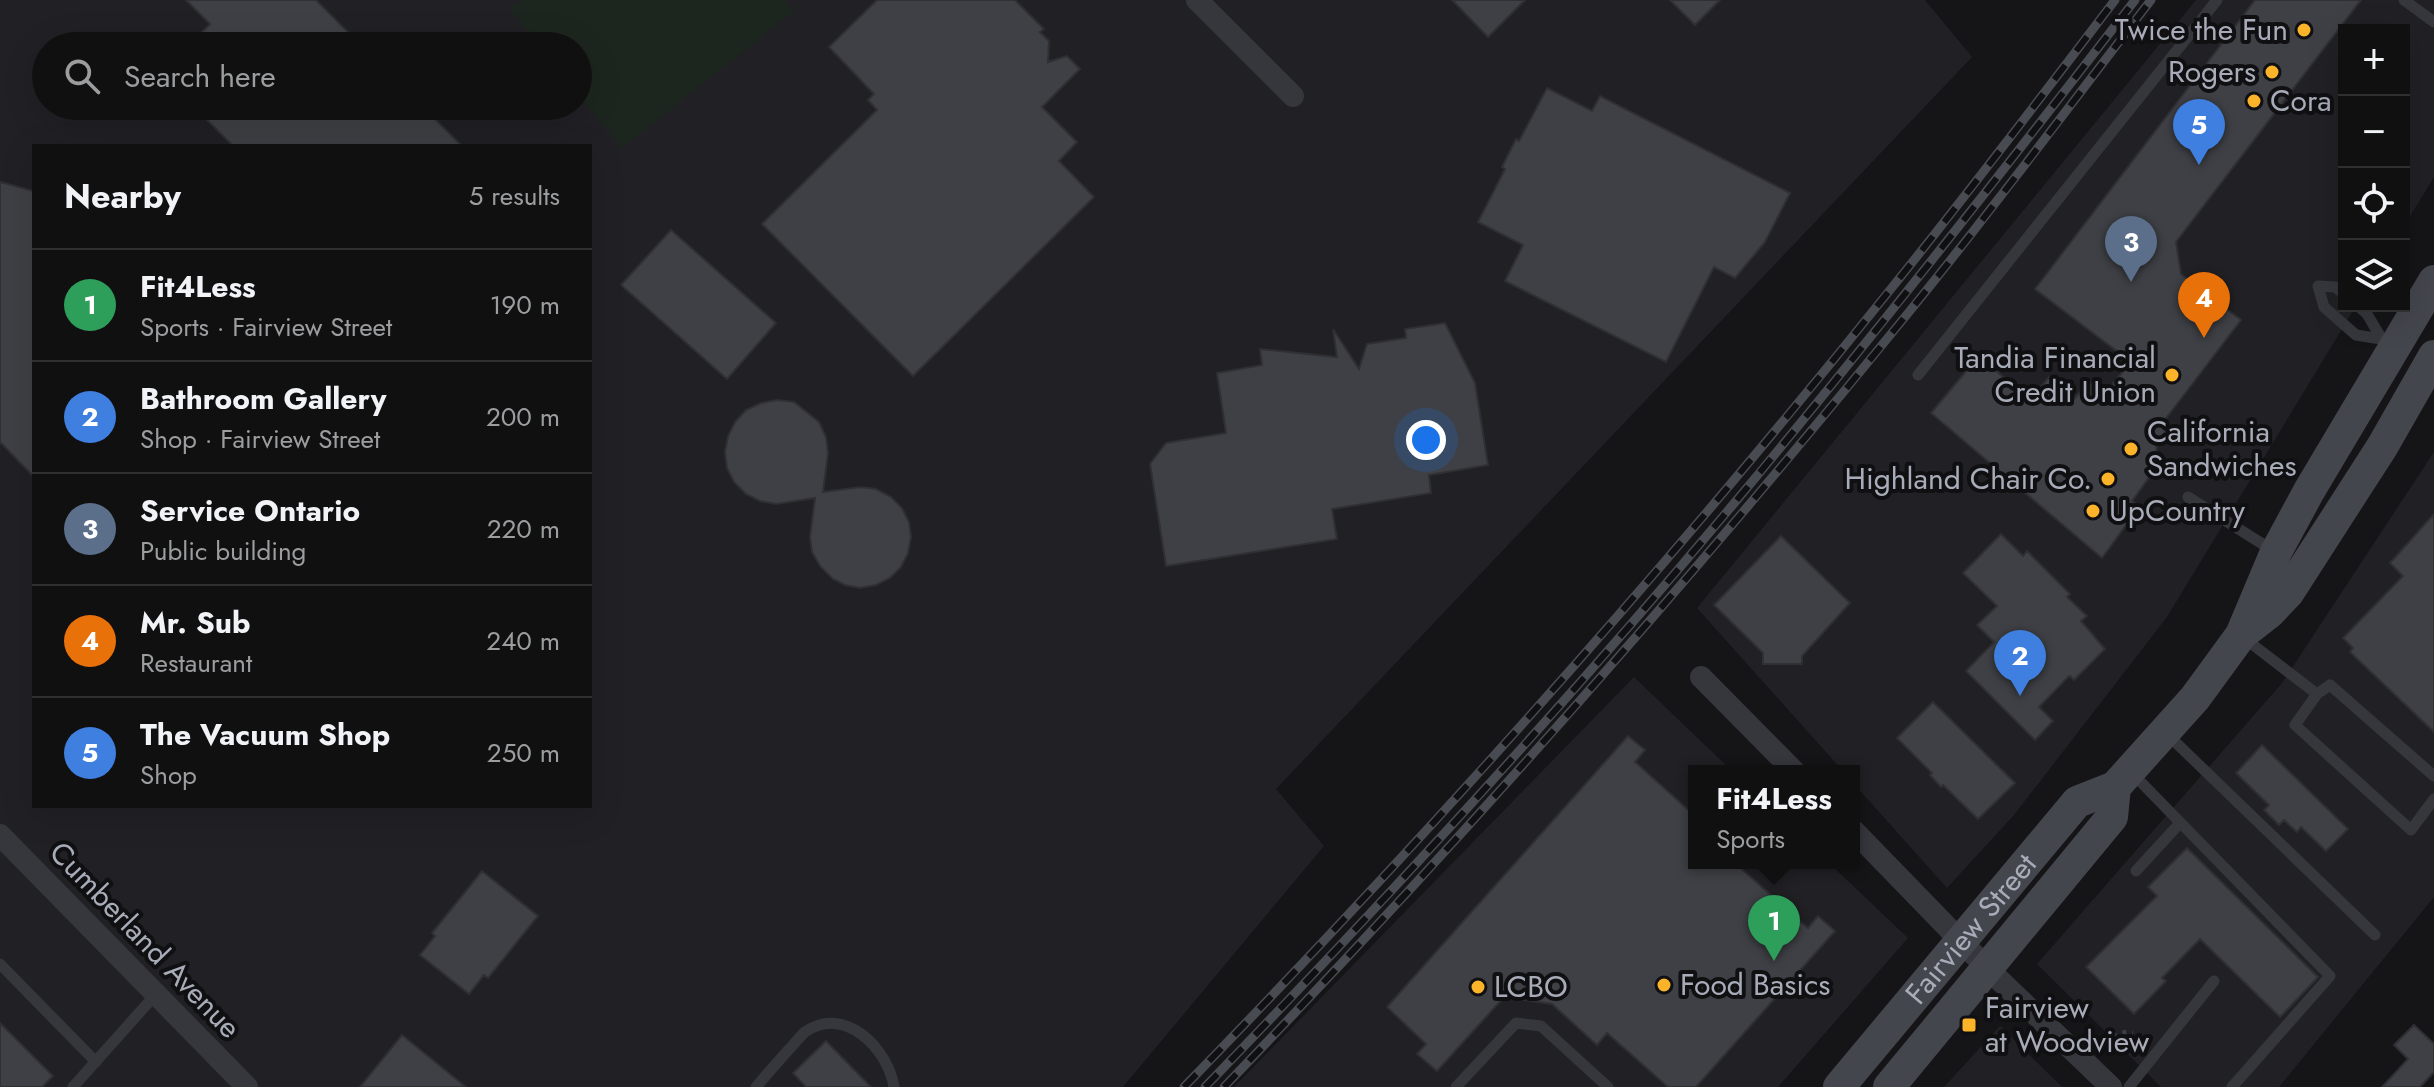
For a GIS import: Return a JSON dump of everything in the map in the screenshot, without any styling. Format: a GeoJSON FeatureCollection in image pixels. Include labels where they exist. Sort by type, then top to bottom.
{"type":"FeatureCollection","features":[{"type":"Feature","properties":{"kind":"main road","name":"Fairview Street"},"geometry":{"type":"LineString","coordinates":[[2241,635],[2288,593],[2351,497],[2411,363],[2434,281]]}},
{"type":"Feature","properties":{"kind":"main road","name":"Fairview Street"},"geometry":{"type":"LineString","coordinates":[[1839,1087],[2077,802],[2122,778],[2195,698],[2241,635],[2276,552],[2309,491],[2411,363]]}},
{"type":"Feature","properties":{"kind":"main road","name":"Fairview Street"},"geometry":{"type":"LineString","coordinates":[[1889,1087],[2112,817],[2122,778]]}},
{"type":"Feature","properties":{"kind":"street"},"geometry":{"type":"LineString","coordinates":[[1197,0],[1293,96]]}},
{"type":"Feature","properties":{"kind":"street"},"geometry":{"type":"LineString","coordinates":[[1701,677],[1788,765]]}},
{"type":"Feature","properties":{"kind":"street","name":"Cumberland Avenue"},"geometry":{"type":"LineString","coordinates":[[0,835],[247,1087]]}},
{"type":"Feature","properties":{"kind":"street"},"geometry":{"type":"LineString","coordinates":[[1860,837],[1987,968],[2111,1087]]}},
{"type":"Feature","properties":{"kind":"lane"},"geometry":{"type":"LineString","coordinates":[[1918,375],[2217,0]]}},
{"type":"Feature","properties":{"kind":"lane"},"geometry":{"type":"LineString","coordinates":[[2404,0],[2434,22]]}},
{"type":"Feature","properties":{"kind":"lane"},"geometry":{"type":"LineString","coordinates":[[2338,289],[2318,286],[2324,307],[2356,335],[2411,363]]}},
{"type":"Feature","properties":{"kind":"lane"},"geometry":{"type":"LineString","coordinates":[[2365,312],[2411,363]]}},
{"type":"Feature","properties":{"kind":"lane"},"geometry":{"type":"LineString","coordinates":[[2188,497],[2276,552]]}},
{"type":"Feature","properties":{"kind":"lane"},"geometry":{"type":"LineString","coordinates":[[2241,635],[2317,694]]}},
{"type":"Feature","properties":{"kind":"lane"},"geometry":{"type":"LineString","coordinates":[[2434,776],[2330,685],[2317,694],[2295,725],[2411,830],[2434,799]]}},
{"type":"Feature","properties":{"kind":"lane"},"geometry":{"type":"LineString","coordinates":[[2164,731],[2375,935]]}},
{"type":"Feature","properties":{"kind":"lane"},"geometry":{"type":"LineString","coordinates":[[2122,778],[2180,823],[2330,976],[2232,1087]]}},
{"type":"Feature","properties":{"kind":"lane"},"geometry":{"type":"LineString","coordinates":[[2136,871],[2180,823]]}},
{"type":"Feature","properties":{"kind":"lane"},"geometry":{"type":"LineString","coordinates":[[0,964],[96,1062]]}},
{"type":"Feature","properties":{"kind":"lane"},"geometry":{"type":"LineString","coordinates":[[2129,1087],[2214,981]]}},
{"type":"Feature","properties":{"kind":"lane"},"geometry":{"type":"LineString","coordinates":[[73,1087],[156,994]]}},
{"type":"Feature","properties":{"kind":"lane"},"geometry":{"type":"LineString","coordinates":[[756,1087],[805,1032],[834,1023],[853,1028],[872,1042],[886,1060],[894,1087]]}},
{"type":"Feature","properties":{"kind":"lane"},"geometry":{"type":"LineString","coordinates":[[1456,1087],[1516,1023],[1541,1026],[1608,1087]]}},
{"type":"Feature","properties":{"kind":"path"},"geometry":{"type":"LineString","coordinates":[[2081,1059],[2105,1039],[2126,1031],[2133,1033]]}},
{"type":"Feature","properties":{"kind":"shaded area"},"geometry":{"type":"Polygon","coordinates":[[[0,0],[1925,0],[1972,57],[1276,789],[1324,846],[1123,1087],[0,1087],[0,0]]]}},
{"type":"Feature","properties":{"kind":"shaded area"},"geometry":{"type":"Polygon","coordinates":[[[521,0],[785,0],[794,11],[622,148],[592,111],[592,32],[528,32],[510,9],[521,0]]]}},
{"type":"Feature","properties":{"kind":"shaded area"},"geometry":{"type":"Polygon","coordinates":[[[2196,0],[2434,0],[2434,177],[2410,216],[2410,24],[2338,24],[2338,312],[2352,312],[2167,617],[2014,815],[1947,888],[1860,791],[1860,765],[1838,765],[1697,608],[2196,0]]]}},
{"type":"Feature","properties":{"kind":"shaded area"},"geometry":{"type":"Polygon","coordinates":[[[2434,452],[2434,897],[2279,1087],[2161,1087],[2037,964],[2282,683],[2434,452]]]}},
{"type":"Feature","properties":{"kind":"shaded area"},"geometry":{"type":"Polygon","coordinates":[[[1634,677],[1726,765],[1688,765],[1688,869],[1835,869],[1908,938],[1778,1087],[1234,1087],[1634,677]]]}},
{"type":"Feature","properties":{"kind":"shaded area"},"geometry":{"type":"Polygon","coordinates":[[[2000,1026],[2062,1087],[1944,1087],[2000,1026]]]}},
{"type":"Feature","properties":{"kind":"building"},"geometry":{"type":"Polygon","coordinates":[[[186,0],[316,0],[348,32],[202,32],[210,24],[186,0]]]}},
{"type":"Feature","properties":{"kind":"building"},"geometry":{"type":"Polygon","coordinates":[[[877,0],[1015,0],[1044,29],[1040,32],[1049,41],[1048,62],[1067,56],[1080,69],[1042,107],[1077,142],[1059,161],[1094,197],[913,376],[762,224],[877,110],[868,100],[874,94],[829,47],[877,0]]]}},
{"type":"Feature","properties":{"kind":"building"},"geometry":{"type":"Polygon","coordinates":[[[1452,0],[1525,0],[1488,37],[1452,0]]]}},
{"type":"Feature","properties":{"kind":"building"},"geometry":{"type":"Polygon","coordinates":[[[1670,0],[1720,0],[1695,25],[1670,0]]]}},
{"type":"Feature","properties":{"kind":"building"},"geometry":{"type":"Polygon","coordinates":[[[2255,0],[2361,0],[2343,24],[2338,24],[2338,30],[2176,242],[2181,274],[2241,320],[2164,421],[2170,426],[2156,444],[2158,465],[2132,501],[2140,506],[2102,558],[1931,413],[1979,356],[2030,400],[2049,377],[2074,399],[2089,381],[2104,394],[2131,362],[2035,289],[2255,0]]]}},
{"type":"Feature","properties":{"kind":"building"},"geometry":{"type":"Polygon","coordinates":[[[1547,88],[1592,111],[1600,96],[1790,193],[1765,242],[1735,278],[1714,267],[1666,362],[1505,281],[1523,245],[1478,222],[1505,169],[1502,167],[1516,139],[1519,141],[1547,88]]]}},
{"type":"Feature","properties":{"kind":"building"},"geometry":{"type":"Polygon","coordinates":[[[207,120],[436,120],[460,144],[231,144],[207,120]]]}},
{"type":"Feature","properties":{"kind":"building"},"geometry":{"type":"Polygon","coordinates":[[[0,182],[32,190],[32,475],[0,442],[0,182]]]}},
{"type":"Feature","properties":{"kind":"building"},"geometry":{"type":"Polygon","coordinates":[[[671,230],[776,323],[727,379],[621,285],[671,230]]]}},
{"type":"Feature","properties":{"kind":"building"},"geometry":{"type":"Polygon","coordinates":[[[1445,323],[1475,383],[1488,465],[1429,475],[1431,493],[1332,509],[1337,539],[1166,566],[1150,464],[1166,443],[1226,433],[1217,373],[1262,365],[1260,349],[1337,357],[1333,329],[1359,369],[1367,344],[1406,338],[1405,329],[1445,323]]]}},
{"type":"Feature","properties":{"kind":"building"},"geometry":{"type":"Polygon","coordinates":[[[778,400],[794,402],[819,422],[826,437],[828,453],[823,492],[861,487],[876,489],[902,508],[909,522],[911,537],[901,567],[890,578],[860,588],[833,579],[812,552],[810,537],[815,498],[776,504],[760,501],[746,494],[734,482],[727,468],[725,452],[735,422],[746,410],[778,400]]]}},
{"type":"Feature","properties":{"kind":"building"},"geometry":{"type":"Polygon","coordinates":[[[2434,514],[2434,732],[2350,652],[2353,648],[2343,638],[2403,576],[2390,563],[2434,514]]]}},
{"type":"Feature","properties":{"kind":"building"},"geometry":{"type":"Polygon","coordinates":[[[2001,534],[2023,556],[2027,551],[2070,594],[2067,597],[2087,616],[2081,621],[2105,649],[2074,680],[2068,677],[2039,707],[2053,721],[2035,740],[1966,671],[1994,642],[1977,625],[1997,606],[1963,573],[2001,534]]]}},
{"type":"Feature","properties":{"kind":"building"},"geometry":{"type":"Polygon","coordinates":[[[1781,536],[1850,603],[1802,656],[1802,664],[1763,664],[1763,653],[1714,605],[1781,536]]]}},
{"type":"Feature","properties":{"kind":"building"},"geometry":{"type":"Polygon","coordinates":[[[1933,702],[2015,783],[1978,819],[1943,785],[1941,787],[1930,775],[1932,773],[1897,738],[1933,702]]]}},
{"type":"Feature","properties":{"kind":"building"},"geometry":{"type":"Polygon","coordinates":[[[1628,736],[1645,750],[1635,762],[1688,810],[1688,869],[1742,869],[1808,928],[1818,916],[1835,931],[1696,1087],[1668,1087],[1607,1033],[1597,1045],[1552,1004],[1504,997],[1437,1071],[1417,1054],[1426,1044],[1387,1007],[1628,736]]]}},
{"type":"Feature","properties":{"kind":"building"},"geometry":{"type":"Polygon","coordinates":[[[2262,745],[2348,829],[2326,851],[2301,827],[2297,832],[2284,820],[2279,825],[2264,810],[2269,805],[2236,773],[2262,745]]]}},
{"type":"Feature","properties":{"kind":"building"},"geometry":{"type":"Polygon","coordinates":[[[2187,848],[2318,977],[2280,1017],[2200,939],[2162,978],[2166,981],[2134,1014],[2086,967],[2157,896],[2148,887],[2187,848]]]}},
{"type":"Feature","properties":{"kind":"building"},"geometry":{"type":"Polygon","coordinates":[[[482,871],[538,916],[488,978],[484,975],[469,994],[420,955],[435,936],[432,933],[482,871]]]}},
{"type":"Feature","properties":{"kind":"building"},"geometry":{"type":"Polygon","coordinates":[[[0,1023],[53,1076],[42,1087],[0,1087],[0,1023]]]}},
{"type":"Feature","properties":{"kind":"building"},"geometry":{"type":"Polygon","coordinates":[[[2414,1025],[2434,1044],[2434,1072],[2420,1087],[2382,1087],[2408,1059],[2394,1045],[2414,1025]]]}},
{"type":"Feature","properties":{"kind":"building"},"geometry":{"type":"Polygon","coordinates":[[[402,1035],[466,1087],[360,1087],[402,1035]]]}},
{"type":"Feature","properties":{"kind":"building"},"geometry":{"type":"Polygon","coordinates":[[[826,1041],[871,1087],[806,1087],[793,1073],[826,1041]]]}},
{"type":"Feature","properties":{"kind":"railway"},"geometry":{"type":"LineString","coordinates":[[1184,1087],[1457,796],[1721,496],[1976,182],[2115,0]]}},
{"type":"Feature","properties":{"kind":"railway"},"geometry":{"type":"LineString","coordinates":[[1205,1087],[1476,799],[1672,576],[1888,315],[2135,0]]}},
{"type":"Feature","properties":{"kind":"railway"},"geometry":{"type":"LineString","coordinates":[[1224,1087],[1488,803],[1744,511],[1940,274],[2151,0]]}},
{"type":"Feature","properties":{"kind":"place","name":"Twice the Fun"},"geometry":{"type":"Point","coordinates":[2304,30]}},
{"type":"Feature","properties":{"kind":"place","name":"Rogers"},"geometry":{"type":"Point","coordinates":[2272,72]}},
{"type":"Feature","properties":{"kind":"place","name":"Cora"},"geometry":{"type":"Point","coordinates":[2254,101]}},
{"type":"Feature","properties":{"kind":"place","name":"The Vacuum Shop"},"geometry":{"type":"Point","coordinates":[2199,165]}},
{"type":"Feature","properties":{"kind":"place","name":"Service Ontario"},"geometry":{"type":"Point","coordinates":[2131,282]}},
{"type":"Feature","properties":{"kind":"place","name":"Mr. Sub"},"geometry":{"type":"Point","coordinates":[2204,338]}},
{"type":"Feature","properties":{"kind":"place","name":"Tandia Financial Credit Union"},"geometry":{"type":"Point","coordinates":[2172,375]}},
{"type":"Feature","properties":{"kind":"place","name":"California Sandwiches"},"geometry":{"type":"Point","coordinates":[2131,449]}},
{"type":"Feature","properties":{"kind":"place","name":"Highland Chair Co."},"geometry":{"type":"Point","coordinates":[2108,479]}},
{"type":"Feature","properties":{"kind":"place","name":"UpCountry"},"geometry":{"type":"Point","coordinates":[2093,511]}},
{"type":"Feature","properties":{"kind":"place","name":"Bathroom Gallery"},"geometry":{"type":"Point","coordinates":[2020,696]}},
{"type":"Feature","properties":{"kind":"place","name":"Fit4Less"},"geometry":{"type":"Point","coordinates":[1774,961]}},
{"type":"Feature","properties":{"kind":"place","name":"Food Basics"},"geometry":{"type":"Point","coordinates":[1664,985]}},
{"type":"Feature","properties":{"kind":"place","name":"LCBO"},"geometry":{"type":"Point","coordinates":[1478,987]}},
{"type":"Feature","properties":{"kind":"place","name":"Fairview at Woodview"},"geometry":{"type":"Point","coordinates":[1969,1025]}}]}
